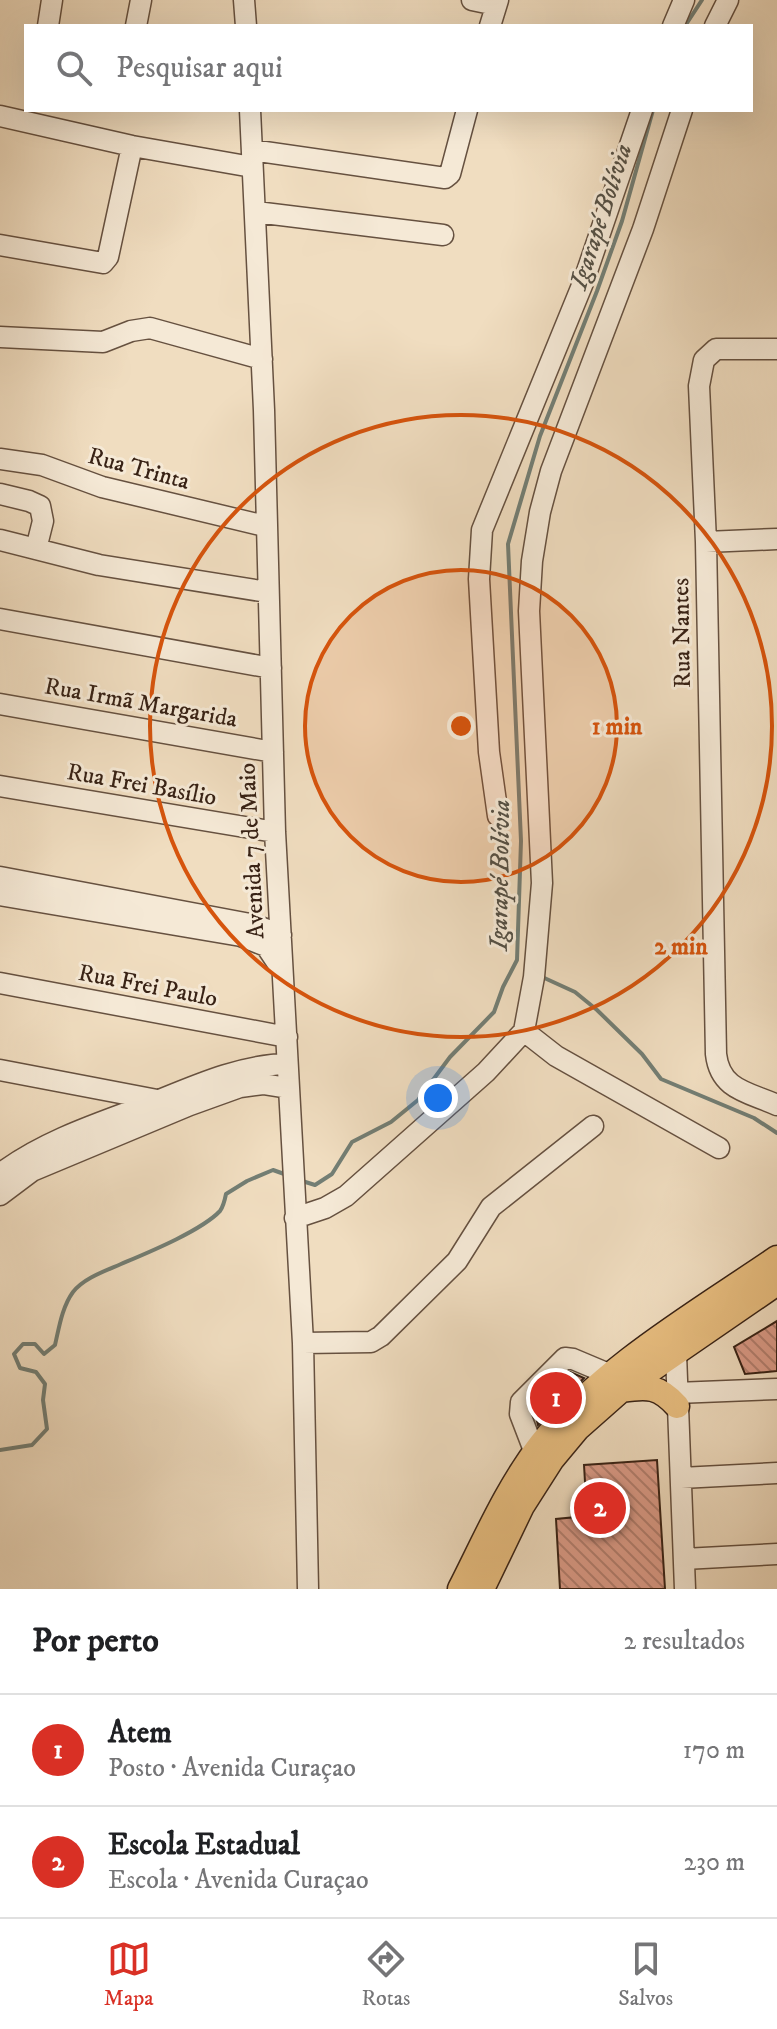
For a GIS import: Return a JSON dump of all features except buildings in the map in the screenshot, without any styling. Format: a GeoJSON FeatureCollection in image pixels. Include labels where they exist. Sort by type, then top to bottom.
{"type":"FeatureCollection","features":[{"type":"Feature","properties":{"kind":"main road"},"geometry":{"type":"LineString","coordinates":[[460,1589],[493,1522],[535,1453],[564,1418],[615,1383],[777,1258]]}},
{"type":"Feature","properties":{"kind":"main road"},"geometry":{"type":"LineString","coordinates":[[482,1589],[522,1506],[552,1459],[615,1383],[676,1354],[777,1283]]}},
{"type":"Feature","properties":{"kind":"main road"},"geometry":{"type":"LineString","coordinates":[[615,1383],[656,1389],[677,1400]]}},
{"type":"Feature","properties":{"kind":"street"},"geometry":{"type":"LineString","coordinates":[[48,24],[52,0]]}},
{"type":"Feature","properties":{"kind":"street"},"geometry":{"type":"LineString","coordinates":[[136,24],[141,0]]}},
{"type":"Feature","properties":{"kind":"street"},"geometry":{"type":"LineString","coordinates":[[244,0],[246,24]]}},
{"type":"Feature","properties":{"kind":"street"},"geometry":{"type":"LineString","coordinates":[[472,0],[497,2],[491,24]]}},
{"type":"Feature","properties":{"kind":"street"},"geometry":{"type":"LineString","coordinates":[[674,24],[684,0]]}},
{"type":"Feature","properties":{"kind":"street"},"geometry":{"type":"LineString","coordinates":[[716,24],[728,0]]}},
{"type":"Feature","properties":{"kind":"street","name":"Avenida 7 de Maio"},"geometry":{"type":"LineString","coordinates":[[250,112],[262,359],[275,832],[303,1343],[308,1589]]}},
{"type":"Feature","properties":{"kind":"street"},"geometry":{"type":"LineString","coordinates":[[0,116],[132,146],[445,178],[450,174],[466,112]]}},
{"type":"Feature","properties":{"kind":"street"},"geometry":{"type":"LineString","coordinates":[[498,816],[489,752],[480,595],[482,530],[583,283],[641,112]]}},
{"type":"Feature","properties":{"kind":"street"},"geometry":{"type":"LineString","coordinates":[[294,1209],[325,1208],[346,1196],[486,1072],[524,1031],[534,977],[542,883],[529,611],[532,561],[540,512],[571,414],[643,229],[681,112]]}},
{"type":"Feature","properties":{"kind":"street"},"geometry":{"type":"LineString","coordinates":[[0,245],[103,263],[108,257],[132,146]]}},
{"type":"Feature","properties":{"kind":"street"},"geometry":{"type":"LineString","coordinates":[[256,212],[443,235]]}},
{"type":"Feature","properties":{"kind":"street"},"geometry":{"type":"LineString","coordinates":[[0,337],[103,342],[131,331],[150,328],[262,359]]}},
{"type":"Feature","properties":{"kind":"street","name":"Rua Nantes"},"geometry":{"type":"LineString","coordinates":[[777,349],[716,349],[708,353],[704,360],[699,386],[706,542],[717,1067],[729,1083],[777,1105]]}},
{"type":"Feature","properties":{"kind":"street","name":"Rua Trinta"},"geometry":{"type":"LineString","coordinates":[[0,459],[42,465],[127,494],[265,526]]}},
{"type":"Feature","properties":{"kind":"street"},"geometry":{"type":"LineString","coordinates":[[0,494],[40,506],[43,521],[36,549]]}},
{"type":"Feature","properties":{"kind":"street"},"geometry":{"type":"LineString","coordinates":[[706,542],[777,539]]}},
{"type":"Feature","properties":{"kind":"street"},"geometry":{"type":"LineString","coordinates":[[0,540],[99,565],[267,592]]}},
{"type":"Feature","properties":{"kind":"street"},"geometry":{"type":"LineString","coordinates":[[0,619],[271,668]]}},
{"type":"Feature","properties":{"kind":"street","name":"Rua Irmã Margarida"},"geometry":{"type":"LineString","coordinates":[[0,704],[273,752]]}},
{"type":"Feature","properties":{"kind":"street","name":"Rua Frei Basílio"},"geometry":{"type":"LineString","coordinates":[[0,786],[275,832]]}},
{"type":"Feature","properties":{"kind":"street"},"geometry":{"type":"LineString","coordinates":[[0,877],[255,925],[281,935]]}},
{"type":"Feature","properties":{"kind":"street"},"geometry":{"type":"LineString","coordinates":[[0,895],[241,936],[266,946],[283,972]]}},
{"type":"Feature","properties":{"kind":"street","name":"Rua Frei Paulo"},"geometry":{"type":"LineString","coordinates":[[0,983],[287,1037]]}},
{"type":"Feature","properties":{"kind":"street"},"geometry":{"type":"LineString","coordinates":[[524,1031],[556,1056],[719,1148]]}},
{"type":"Feature","properties":{"kind":"street"},"geometry":{"type":"LineString","coordinates":[[0,1195],[12,1165],[99,1124],[242,1070],[264,1064],[287,1064]]}},
{"type":"Feature","properties":{"kind":"street"},"geometry":{"type":"LineString","coordinates":[[0,1070],[159,1100]]}},
{"type":"Feature","properties":{"kind":"street"},"geometry":{"type":"LineString","coordinates":[[12,1165],[240,1087],[263,1084],[288,1088]]}},
{"type":"Feature","properties":{"kind":"street"},"geometry":{"type":"LineString","coordinates":[[303,1343],[371,1342],[381,1336],[457,1261],[491,1207],[593,1126]]}},
{"type":"Feature","properties":{"kind":"street"},"geometry":{"type":"LineString","coordinates":[[676,1354],[685,1589]]}},
{"type":"Feature","properties":{"kind":"street"},"geometry":{"type":"LineString","coordinates":[[535,1453],[520,1414],[521,1402],[565,1358],[573,1359],[615,1383]]}},
{"type":"Feature","properties":{"kind":"street"},"geometry":{"type":"LineString","coordinates":[[677,1400],[777,1389]]}},
{"type":"Feature","properties":{"kind":"street"},"geometry":{"type":"LineString","coordinates":[[681,1478],[777,1473]]}},
{"type":"Feature","properties":{"kind":"street"},"geometry":{"type":"LineString","coordinates":[[684,1559],[777,1554]]}},
{"type":"Feature","properties":{"kind":"waterway","name":"Igarapé Bolívia"},"geometry":{"type":"LineString","coordinates":[[686,24],[702,0]]}},
{"type":"Feature","properties":{"kind":"waterway","name":"Igarapé Bolívia"},"geometry":{"type":"LineString","coordinates":[[299,1180],[315,1185],[332,1174],[352,1142],[391,1122],[418,1100],[450,1057],[494,1012],[517,960],[521,841],[508,544],[540,436],[622,221],[652,112]]}},
{"type":"Feature","properties":{"kind":"waterway"},"geometry":{"type":"LineString","coordinates":[[540,976],[575,992],[597,1010],[642,1054],[661,1079],[754,1118],[777,1133]]}},
{"type":"Feature","properties":{"kind":"waterway","name":"Igarapé Bolívia"},"geometry":{"type":"LineString","coordinates":[[0,1450],[32,1445],[47,1429],[43,1400],[45,1384],[36,1372],[20,1368],[14,1354],[23,1344],[35,1344],[44,1354],[55,1345],[66,1304],[78,1287],[95,1275],[159,1248],[200,1226],[220,1211],[226,1194],[247,1181],[273,1170],[287,1175]]}},
{"type":"Feature","properties":{"kind":"place","name":"Atem"},"geometry":{"type":"Point","coordinates":[556,1398]}},
{"type":"Feature","properties":{"kind":"place","name":"Escola Estadual"},"geometry":{"type":"Point","coordinates":[600,1508]}}]}
